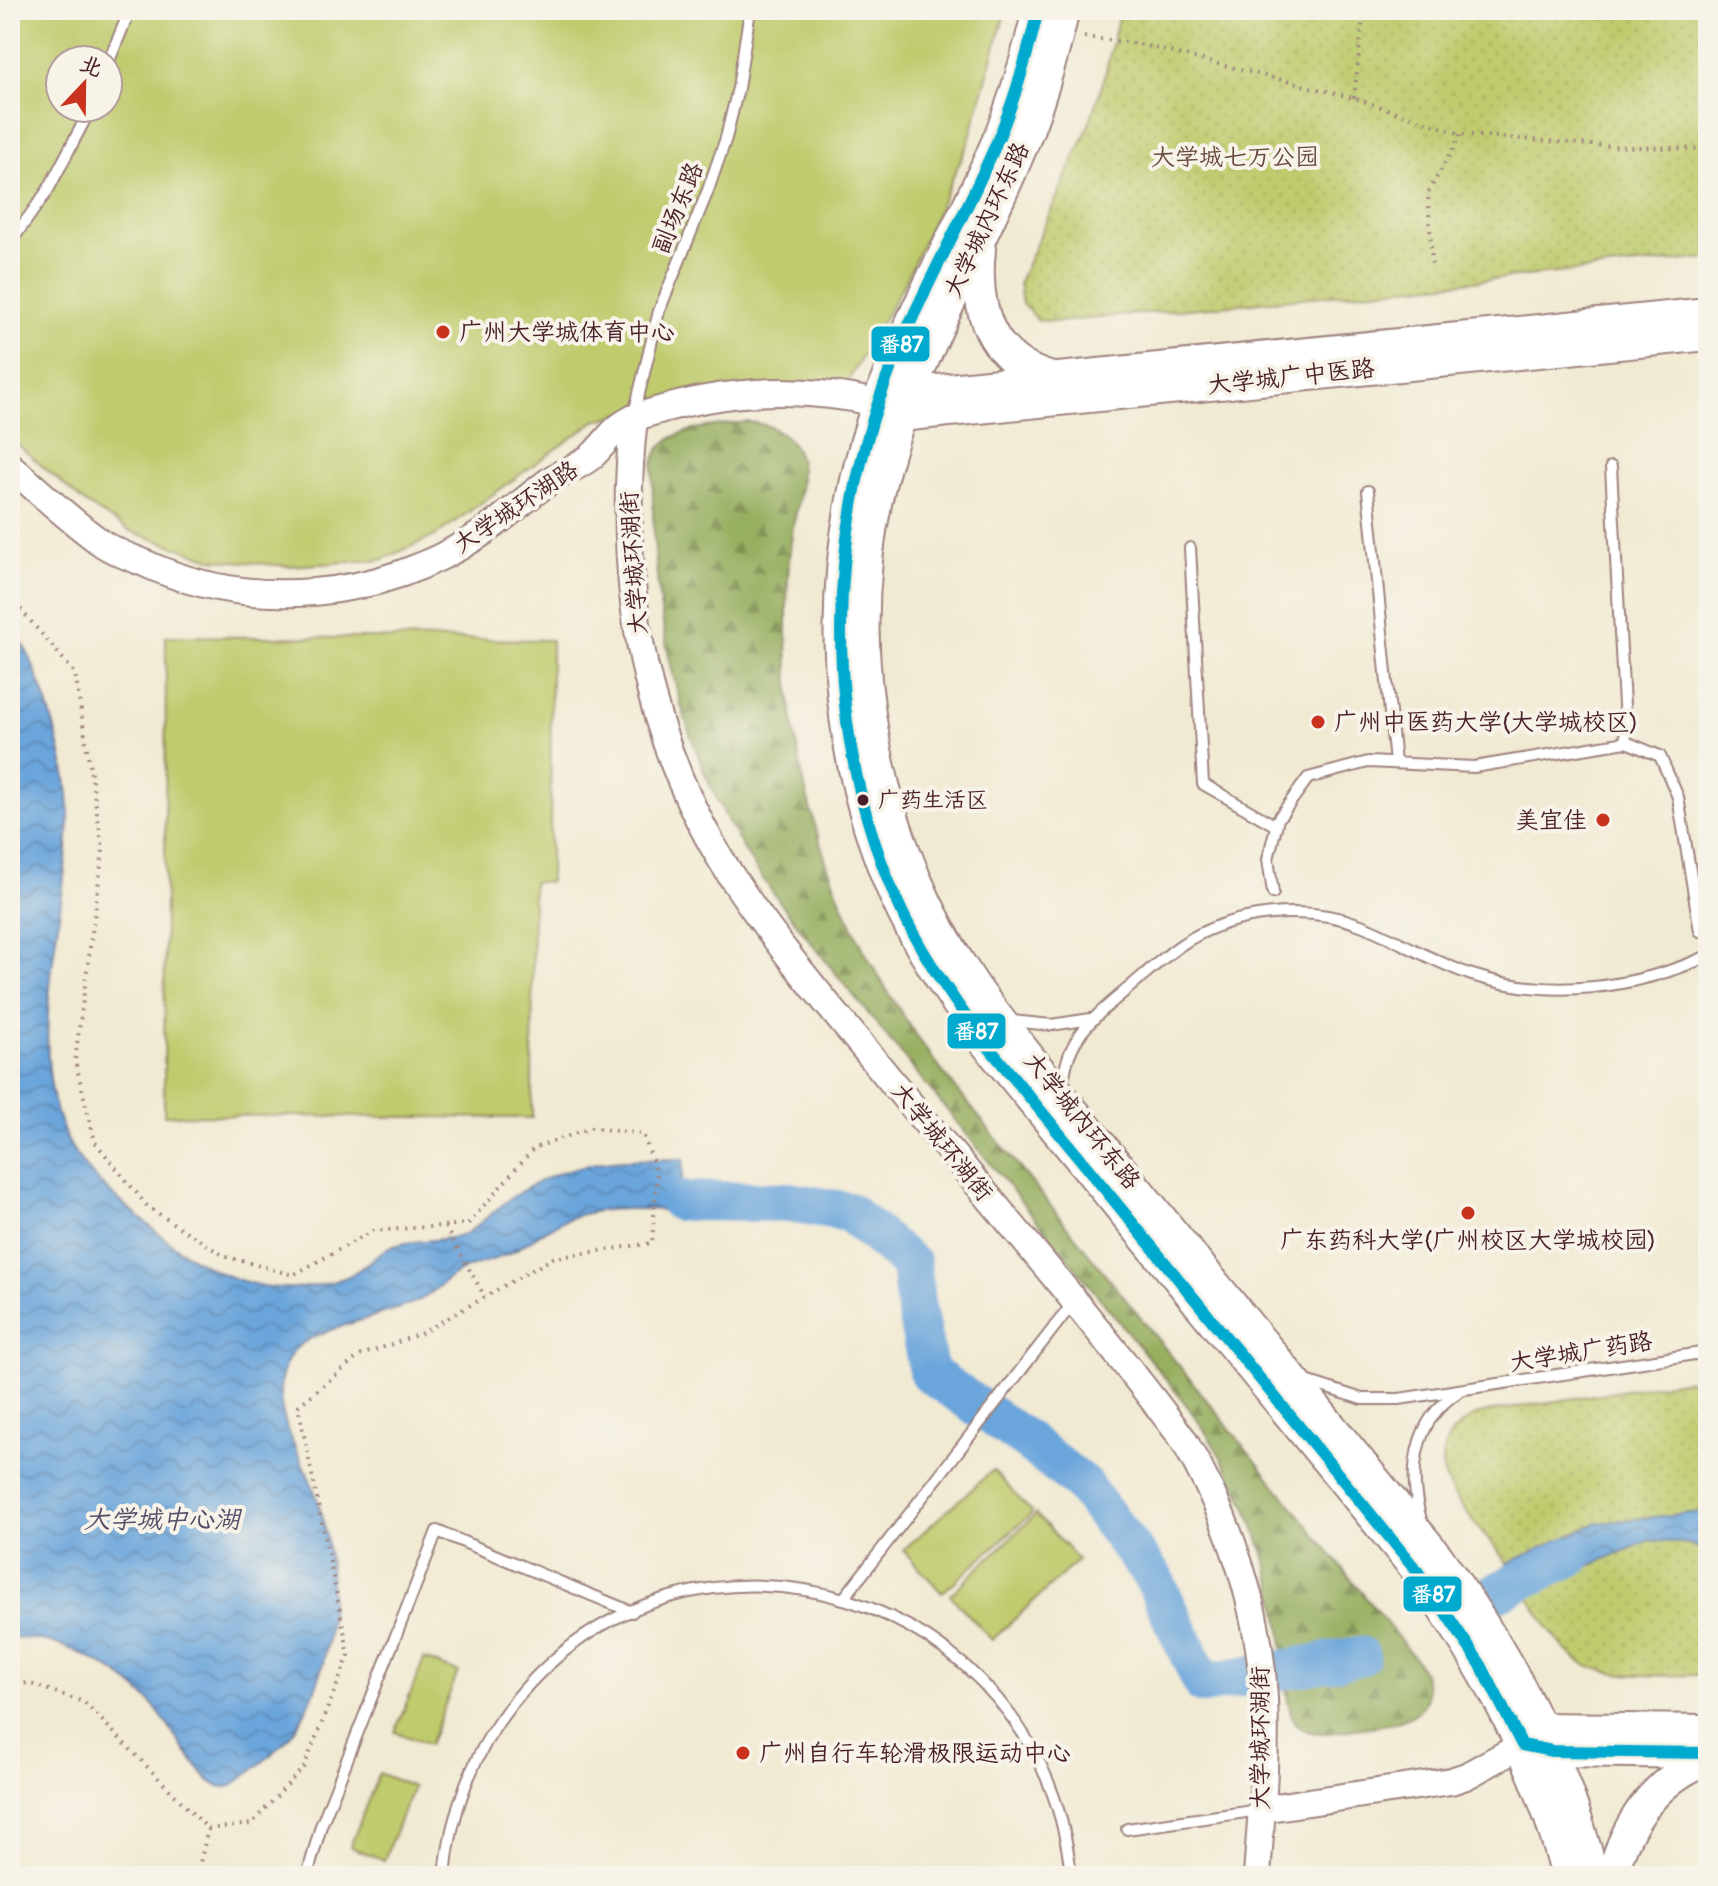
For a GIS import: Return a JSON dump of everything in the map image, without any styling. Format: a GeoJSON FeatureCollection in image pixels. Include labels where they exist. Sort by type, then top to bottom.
{"type":"FeatureCollection","features":[{"type":"Feature","properties":{"kind":"main road","name":"大学城内环东路"},"geometry":{"type":"LineString","coordinates":[[1038,10],[1023,67],[998,139],[894,360],[895,404],[868,547],[865,662],[885,788],[918,884],[973,983],[1064,1100],[1430,1548],[1502,1652],[1539,1741],[1573,1807],[1593,1876]]}},
{"type":"Feature","properties":{"kind":"main road","name":"大学城内环东路"},"geometry":{"type":"LineString","coordinates":[[1061,22],[1026,137],[895,404],[864,449],[843,544],[839,621],[839,664],[849,744],[861,794],[876,847],[895,895],[951,997],[982,1039],[1418,1572],[1481,1665],[1539,1741],[1549,1816],[1567,1876]]}},
{"type":"Feature","properties":{"kind":"main road"},"geometry":{"type":"LineString","coordinates":[[984,228],[980,251],[980,291],[989,329],[998,344],[1017,362],[1037,374],[1054,378]]}},
{"type":"Feature","properties":{"kind":"main road","name":"大学城广中医路"},"geometry":{"type":"LineString","coordinates":[[895,404],[1054,378],[1708,313]]}},
{"type":"Feature","properties":{"kind":"main road","name":"大学城广中医路"},"geometry":{"type":"LineString","coordinates":[[895,404],[1708,335]]}},
{"type":"Feature","properties":{"kind":"main road"},"geometry":{"type":"LineString","coordinates":[[1539,1741],[1708,1730]]}},
{"type":"Feature","properties":{"kind":"main road"},"geometry":{"type":"LineString","coordinates":[[1539,1741],[1708,1753]]}},
{"type":"Feature","properties":{"kind":"main road"},"geometry":{"type":"LineString","coordinates":[[1612,1876],[1620,1847],[1644,1805],[1670,1779],[1708,1759]]}},
{"type":"Feature","properties":{"kind":"street","name":"大学城广中医路"},"geometry":{"type":"LineString","coordinates":[[626,422],[680,403],[739,393],[803,392],[895,404]]}},
{"type":"Feature","properties":{"kind":"street","name":"大学城环湖路"},"geometry":{"type":"LineString","coordinates":[[10,466],[105,545],[155,569],[201,585],[249,593],[300,594],[349,588],[393,576],[447,554],[482,533],[554,478],[592,456],[626,422]]}},
{"type":"Feature","properties":{"kind":"street","name":"大学城环湖街"},"geometry":{"type":"LineString","coordinates":[[626,422],[634,610],[654,705],[695,811],[741,892],[1175,1428],[1206,1479],[1236,1556],[1260,1654],[1264,1700],[1257,1876]]}},
{"type":"Feature","properties":{"kind":"street"},"geometry":{"type":"LineString","coordinates":[[1262,1809],[1451,1781],[1539,1741]]}},
{"type":"Feature","properties":{"kind":"lane"},"geometry":{"type":"LineString","coordinates":[[116,44],[130,10]]}},
{"type":"Feature","properties":{"kind":"lane","name":"副场东路"},"geometry":{"type":"LineString","coordinates":[[626,422],[659,311],[726,138],[741,75],[750,10]]}},
{"type":"Feature","properties":{"kind":"lane"},"geometry":{"type":"LineString","coordinates":[[10,243],[48,190],[83,124]]}},
{"type":"Feature","properties":{"kind":"lane"},"geometry":{"type":"LineString","coordinates":[[1611,467],[1626,742]]}},
{"type":"Feature","properties":{"kind":"lane"},"geometry":{"type":"LineString","coordinates":[[1368,491],[1395,763]]}},
{"type":"Feature","properties":{"kind":"lane"},"geometry":{"type":"LineString","coordinates":[[1190,548],[1203,784],[1276,826]]}},
{"type":"Feature","properties":{"kind":"lane"},"geometry":{"type":"LineString","coordinates":[[1273,893],[1268,859],[1278,819],[1308,778],[1368,762],[1474,767],[1626,742],[1660,756],[1678,797],[1700,931]]}},
{"type":"Feature","properties":{"kind":"lane"},"geometry":{"type":"LineString","coordinates":[[1064,1100],[1068,1058],[1078,1036],[1092,1018],[1183,944],[1228,923],[1280,913],[1333,917],[1358,924],[1440,963],[1473,975],[1541,987],[1616,985],[1667,973],[1708,956]]}},
{"type":"Feature","properties":{"kind":"lane"},"geometry":{"type":"LineString","coordinates":[[996,1015],[1019,1024],[1032,1025],[1066,1024],[1092,1018]]}},
{"type":"Feature","properties":{"kind":"lane"},"geometry":{"type":"LineString","coordinates":[[844,1598],[1074,1302]]}},
{"type":"Feature","properties":{"kind":"lane","name":"大学城广药路"},"geometry":{"type":"LineString","coordinates":[[1283,1368],[1315,1385],[1362,1399],[1399,1399],[1708,1352]]}},
{"type":"Feature","properties":{"kind":"lane"},"geometry":{"type":"LineString","coordinates":[[1430,1548],[1415,1496],[1415,1460],[1419,1440],[1428,1422],[1448,1398],[1459,1391]]}},
{"type":"Feature","properties":{"kind":"lane"},"geometry":{"type":"LineString","coordinates":[[307,1876],[321,1826],[437,1531],[632,1612]]}},
{"type":"Feature","properties":{"kind":"lane"},"geometry":{"type":"LineString","coordinates":[[445,1876],[452,1825],[464,1788],[498,1721],[528,1685],[552,1662],[590,1634],[632,1612],[682,1595],[735,1587],[796,1588],[844,1598],[892,1616],[933,1640],[970,1669],[998,1698],[1026,1736],[1047,1778],[1064,1829],[1071,1876]]}},
{"type":"Feature","properties":{"kind":"lane"},"geometry":{"type":"LineString","coordinates":[[1127,1829],[1262,1809]]}},
{"type":"Feature","properties":{"kind":"path"},"geometry":{"type":"LineString","coordinates":[[1354,98],[1364,10]]}},
{"type":"Feature","properties":{"kind":"path"},"geometry":{"type":"LineString","coordinates":[[1061,22],[1354,98],[1461,134],[1606,146],[1708,149]]}},
{"type":"Feature","properties":{"kind":"path"},"geometry":{"type":"LineString","coordinates":[[1432,264],[1428,193],[1461,134]]}},
{"type":"Feature","properties":{"kind":"path"},"geometry":{"type":"LineString","coordinates":[[10,597],[75,673],[103,850],[75,1060],[95,1142],[148,1207],[224,1256],[293,1275],[373,1231],[468,1224],[534,1148],[591,1128],[643,1134],[657,1173],[652,1243],[553,1258],[420,1334],[359,1356],[298,1406],[349,1655],[304,1767],[251,1824],[208,1829]]}},
{"type":"Feature","properties":{"kind":"path"},"geometry":{"type":"LineString","coordinates":[[445,1227],[485,1297]]}},
{"type":"Feature","properties":{"kind":"path"},"geometry":{"type":"LineString","coordinates":[[1708,1629],[1700,1637],[1708,1640]]}},
{"type":"Feature","properties":{"kind":"path"},"geometry":{"type":"LineString","coordinates":[[10,1686],[28,1683],[84,1702],[208,1829]]}},
{"type":"Feature","properties":{"kind":"path"},"geometry":{"type":"LineString","coordinates":[[206,1876],[200,1863],[208,1829]]}},
{"type":"Feature","properties":{"kind":"green space","name":"广州大学城体育中心"},"geometry":{"type":"Polygon","coordinates":[[[10,10],[1006,10],[968,144],[906,280],[843,390],[679,397],[595,421],[435,536],[381,560],[289,566],[211,559],[130,531],[86,504],[10,438],[10,10]]]}},
{"type":"Feature","properties":{"kind":"green space","name":"大学城七万公园"},"geometry":{"type":"Polygon","coordinates":[[[1120,10],[1708,10],[1708,258],[1057,322],[1038,320],[1022,304],[1019,282],[1087,130],[1104,79],[1120,10]]]}},
{"type":"Feature","properties":{"kind":"green space"},"geometry":{"type":"Polygon","coordinates":[[[747,422],[773,428],[788,438],[800,462],[800,489],[788,587],[790,694],[801,770],[820,844],[856,935],[890,995],[941,1070],[1417,1661],[1427,1693],[1424,1704],[1406,1719],[1328,1733],[1304,1730],[1298,1725],[1287,1697],[1277,1604],[1260,1541],[1219,1453],[1182,1399],[788,913],[751,861],[725,815],[685,719],[672,670],[656,569],[653,464],[658,451],[678,435],[705,427],[747,422]]]}},
{"type":"Feature","properties":{"kind":"green space"},"geometry":{"type":"Polygon","coordinates":[[[166,636],[551,640],[550,882],[533,882],[532,1118],[164,1115],[166,636]]]}},
{"type":"Feature","properties":{"kind":"green space"},"geometry":{"type":"Polygon","coordinates":[[[1708,1377],[1708,1675],[1626,1674],[1594,1668],[1570,1654],[1560,1643],[1508,1564],[1462,1507],[1444,1473],[1444,1450],[1455,1430],[1487,1412],[1708,1377]]]}},
{"type":"Feature","properties":{"kind":"green space"},"geometry":{"type":"Polygon","coordinates":[[[993,1470],[1032,1513],[942,1593],[903,1550],[993,1470]]]}},
{"type":"Feature","properties":{"kind":"green space"},"geometry":{"type":"Polygon","coordinates":[[[1036,1514],[1078,1560],[992,1640],[950,1595],[1036,1514]]]}},
{"type":"Feature","properties":{"kind":"green space"},"geometry":{"type":"Polygon","coordinates":[[[424,1659],[458,1672],[429,1745],[395,1732],[424,1659]]]}},
{"type":"Feature","properties":{"kind":"green space"},"geometry":{"type":"Polygon","coordinates":[[[379,1773],[413,1787],[384,1860],[350,1847],[379,1773]]]}},
{"type":"Feature","properties":{"kind":"water","name":"大学城中心湖"},"geometry":{"type":"Polygon","coordinates":[[[10,624],[26,651],[46,700],[68,789],[67,856],[48,1019],[48,1059],[53,1098],[65,1135],[80,1161],[112,1194],[167,1241],[213,1269],[238,1279],[263,1286],[316,1286],[351,1275],[394,1246],[465,1234],[520,1192],[561,1172],[599,1163],[684,1159],[679,1210],[619,1209],[574,1217],[508,1254],[469,1267],[424,1298],[316,1336],[292,1353],[283,1370],[281,1405],[285,1422],[314,1490],[328,1548],[331,1579],[327,1644],[320,1675],[295,1729],[274,1753],[229,1787],[217,1786],[209,1780],[153,1705],[125,1680],[68,1648],[48,1642],[10,1639],[10,624]]]}},
{"type":"Feature","properties":{"kind":"water"},"geometry":{"type":"Polygon","coordinates":[[[1708,1511],[1708,1553],[1690,1544],[1650,1540],[1534,1589],[1508,1563],[1597,1523],[1708,1511]]]}},
{"type":"Feature","properties":{"kind":"waterway"},"geometry":{"type":"LineString","coordinates":[[679,1201],[789,1202],[849,1212],[911,1264],[915,1303],[929,1373],[1026,1440],[1081,1483],[1153,1577],[1203,1684],[1360,1656]]}},
{"type":"Feature","properties":{"kind":"waterway"},"geometry":{"type":"LineString","coordinates":[[1489,1596],[1572,1556]]}},
{"type":"Feature","properties":{"kind":"transit line","name":"番87"},"geometry":{"type":"LineString","coordinates":[[1038,10],[1021,74],[999,137],[893,362],[871,427],[854,494],[844,561],[841,628],[844,696],[854,763],[870,829],[894,894],[923,951],[982,1039],[1418,1572],[1481,1665],[1522,1745],[1552,1751],[1708,1753]]}},
{"type":"Feature","properties":{"kind":"place","name":"广州大学城体育中心"},"geometry":{"type":"Point","coordinates":[443,332]}},
{"type":"Feature","properties":{"kind":"place","name":"广州中医药大学(大学城校区)"},"geometry":{"type":"Point","coordinates":[1318,722]}},
{"type":"Feature","properties":{"kind":"place","name":"广药生活区"},"geometry":{"type":"Point","coordinates":[863,800]}},
{"type":"Feature","properties":{"kind":"place","name":"美宜佳"},"geometry":{"type":"Point","coordinates":[1603,820]}},
{"type":"Feature","properties":{"kind":"place","name":"广东药科大学(广州校区大学城校园)"},"geometry":{"type":"Point","coordinates":[1468,1213]}},
{"type":"Feature","properties":{"kind":"place","name":"广州自行车轮滑极限运动中心"},"geometry":{"type":"Point","coordinates":[743,1753]}}]}
